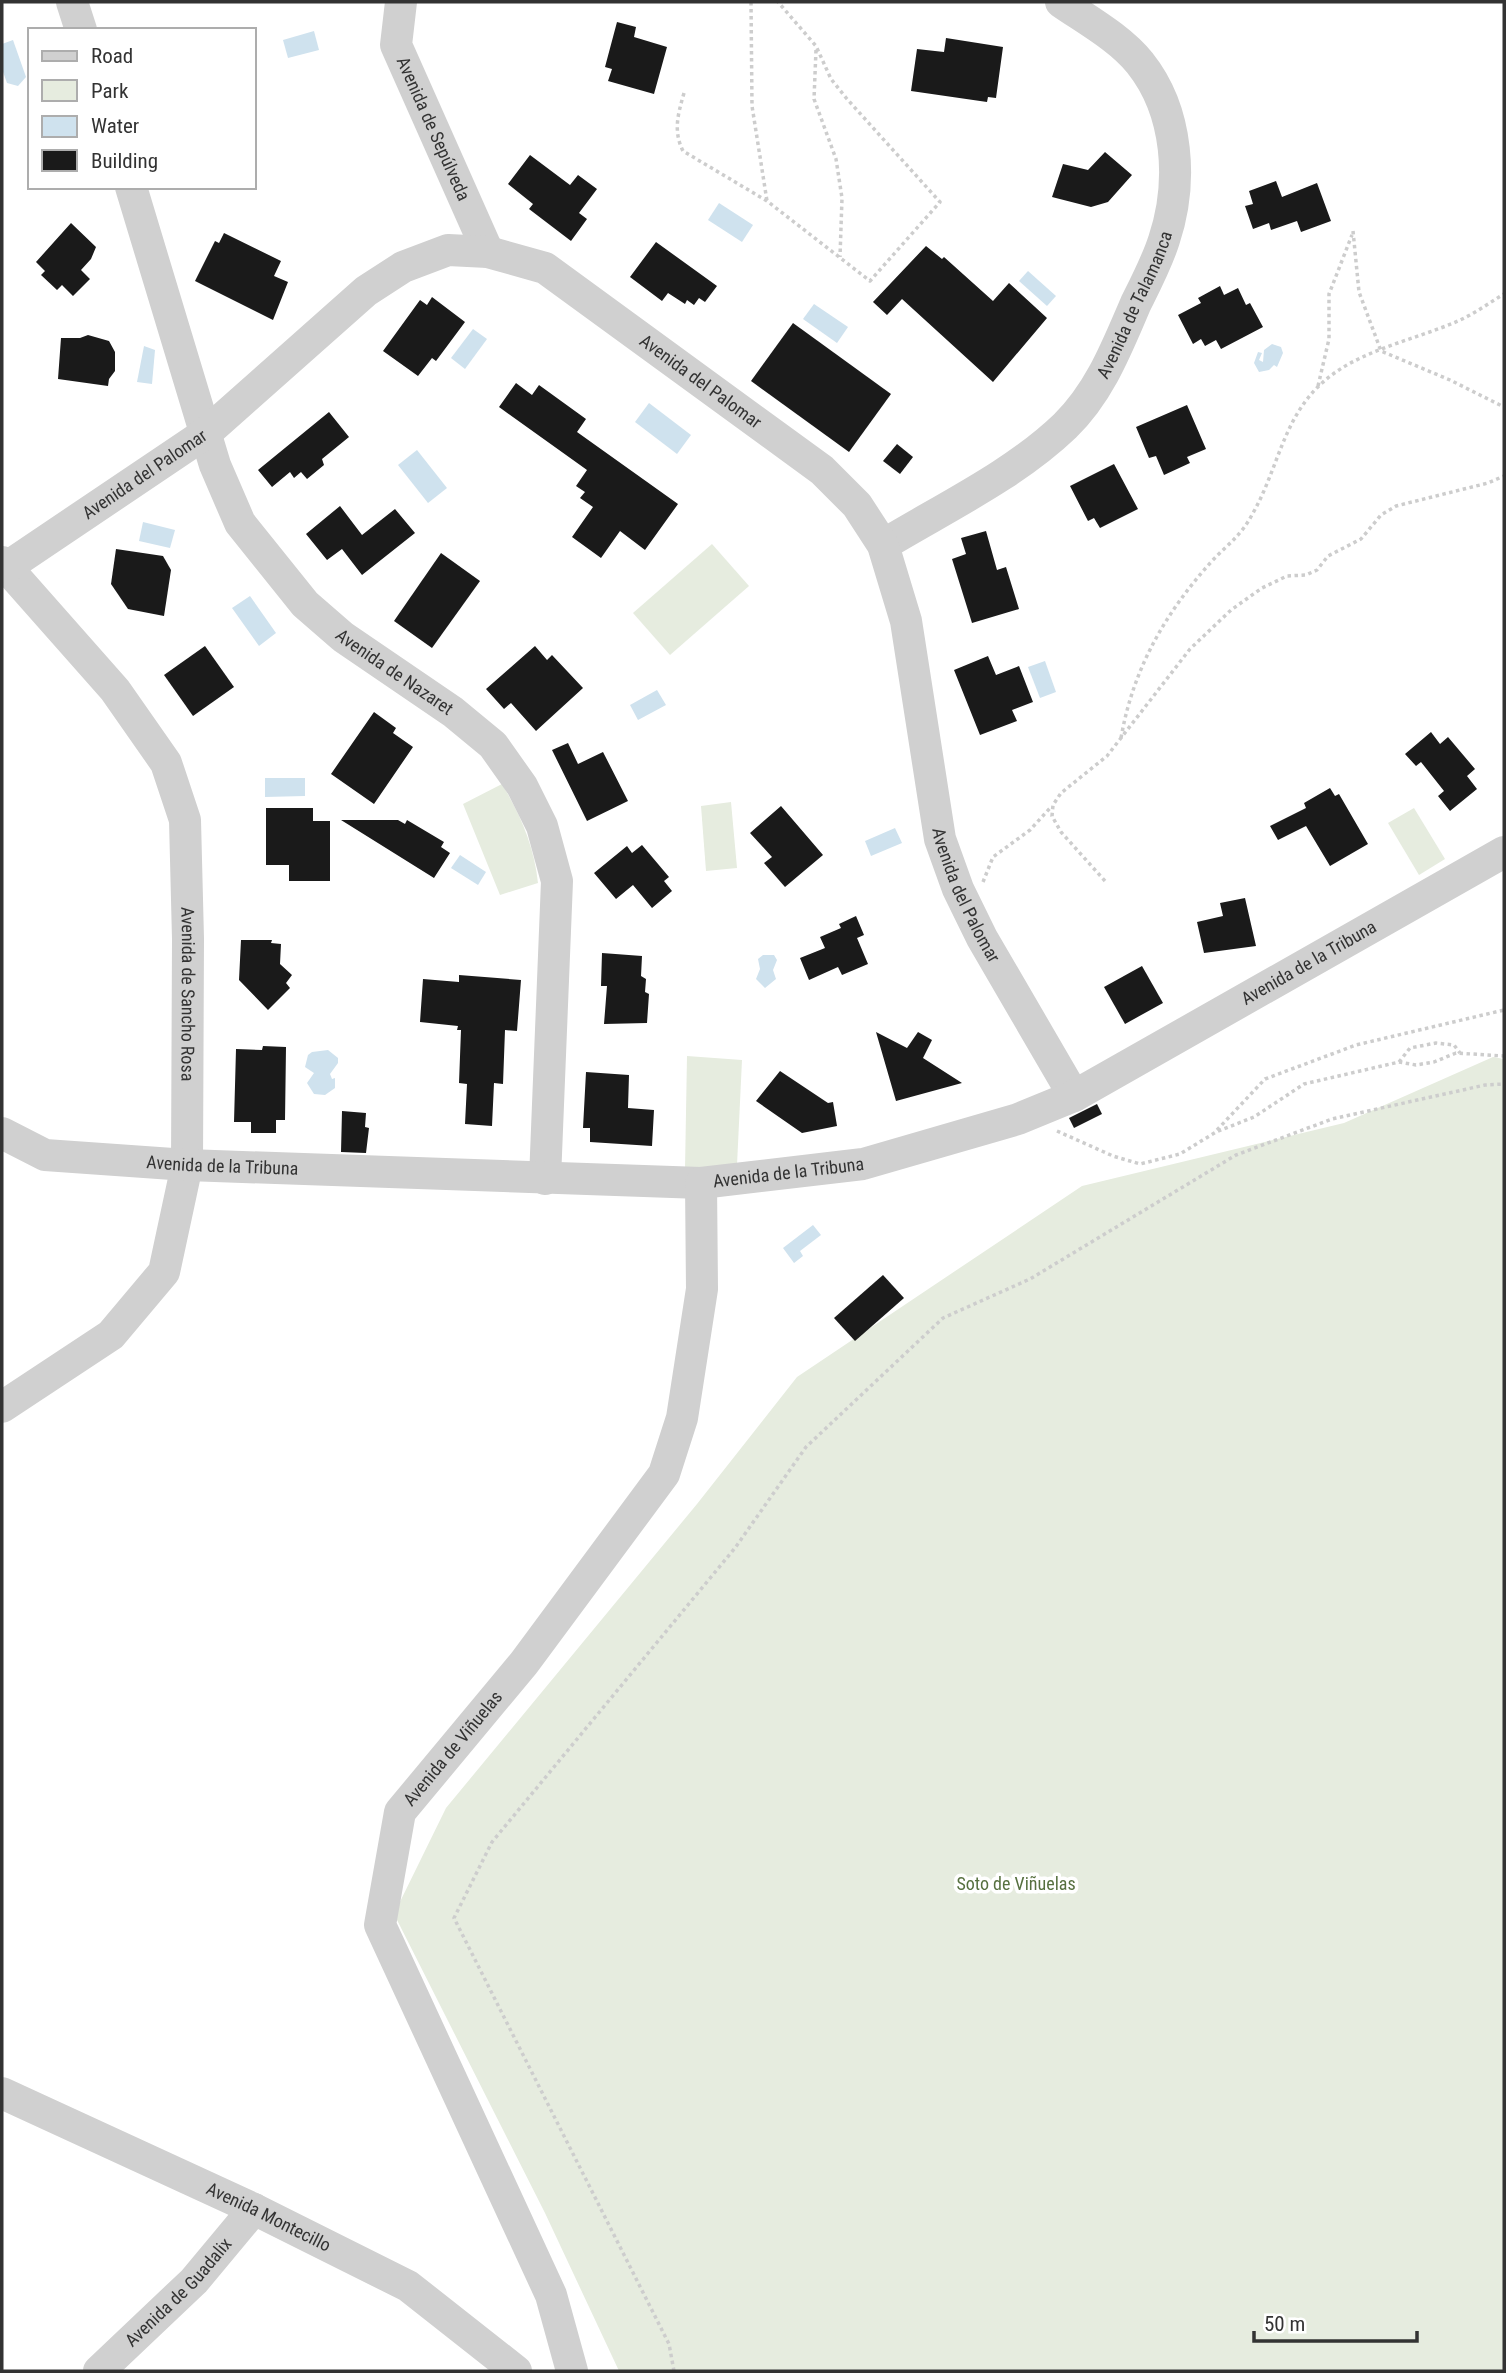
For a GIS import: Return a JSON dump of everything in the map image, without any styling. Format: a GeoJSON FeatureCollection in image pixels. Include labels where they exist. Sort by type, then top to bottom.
{"type":"FeatureCollection","features":[{"type":"Feature","properties":{"kind":"street"},"geometry":{"type":"LineString","coordinates":[[72,2],[80,28]]}},
{"type":"Feature","properties":{"kind":"street","name":"Avenida de Sepúlveda"},"geometry":{"type":"LineString","coordinates":[[401,2],[396,45],[488,252]]}},
{"type":"Feature","properties":{"kind":"street","name":"Avenida de Talamanca"},"geometry":{"type":"LineString","coordinates":[[883,545],[1036,452],[1067,425],[1098,388],[1164,241],[1175,197],[1172,132],[1160,95],[1140,62],[1112,37],[1061,2]]}},
{"type":"Feature","properties":{"kind":"street","name":"Avenida de Nazaret"},"geometry":{"type":"LineString","coordinates":[[132,189],[206,433],[240,523],[305,604],[343,637],[453,712],[492,745],[522,786],[542,825],[556,881],[545,1179]]}},
{"type":"Feature","properties":{"kind":"street","name":"Avenida del Palomar"},"geometry":{"type":"LineString","coordinates":[[5,565],[206,433],[366,291],[403,267],[448,250],[488,252],[545,268],[822,470],[857,505],[883,545],[906,621],[940,839],[968,909],[1074,1096]]}},
{"type":"Feature","properties":{"kind":"street","name":"Avenida de Sancho Rosa"},"geometry":{"type":"LineString","coordinates":[[2,1407],[111,1335],[164,1272],[187,1165],[185,820],[166,763],[115,690],[5,565]]}},
{"type":"Feature","properties":{"kind":"street","name":"Avenida de la Tribuna"},"geometry":{"type":"LineString","coordinates":[[2,1133],[45,1155],[187,1165],[545,1179],[701,1182],[863,1164],[1018,1119],[1074,1096],[1504,852]]}},
{"type":"Feature","properties":{"kind":"street","name":"Avenida de Viñuelas"},"geometry":{"type":"LineString","coordinates":[[572,2371],[551,2295],[380,1924],[400,1812],[524,1663],[664,1474],[682,1418],[702,1289],[701,1182]]}},
{"type":"Feature","properties":{"kind":"street","name":"Avenida Montecillo"},"geometry":{"type":"LineString","coordinates":[[2,2093],[254,2209],[408,2286],[516,2371]]}},
{"type":"Feature","properties":{"kind":"street","name":"Avenida de Guadalix"},"geometry":{"type":"LineString","coordinates":[[99,2371],[194,2281],[254,2209]]}},
{"type":"Feature","properties":{"kind":"path"},"geometry":{"type":"LineString","coordinates":[[751,2],[752,106],[767,201]]}},
{"type":"Feature","properties":{"kind":"path"},"geometry":{"type":"LineString","coordinates":[[684,93],[676,122],[678,141],[683,151],[767,201],[870,281],[940,202],[831,79],[816,46],[778,2]]}},
{"type":"Feature","properties":{"kind":"path"},"geometry":{"type":"LineString","coordinates":[[816,46],[814,99],[836,159],[843,228],[840,257]]}},
{"type":"Feature","properties":{"kind":"path"},"geometry":{"type":"LineString","coordinates":[[1317,388],[1329,339],[1329,294],[1353,231],[1359,292],[1381,351],[1450,380],[1504,407]]}},
{"type":"Feature","properties":{"kind":"path"},"geometry":{"type":"LineString","coordinates":[[1120,740],[1133,682],[1150,645],[1176,606],[1214,559],[1237,540],[1274,468],[1290,422],[1317,388],[1354,362],[1461,320],[1504,294]]}},
{"type":"Feature","properties":{"kind":"path"},"geometry":{"type":"LineString","coordinates":[[968,909],[979,892],[993,857],[1030,830],[1061,793],[1107,756],[1190,649],[1231,610],[1262,588],[1287,576],[1306,575],[1317,570],[1328,556],[1361,539],[1381,515],[1396,506],[1488,483],[1504,476]]}},
{"type":"Feature","properties":{"kind":"path"},"geometry":{"type":"LineString","coordinates":[[1053,805],[1052,816],[1061,832],[1105,881]]}},
{"type":"Feature","properties":{"kind":"path"},"geometry":{"type":"LineString","coordinates":[[1216,1132],[1265,1079],[1356,1045],[1504,1010]]}},
{"type":"Feature","properties":{"kind":"path"},"geometry":{"type":"LineString","coordinates":[[1399,1062],[1410,1048],[1436,1043],[1454,1045],[1460,1053]]}},
{"type":"Feature","properties":{"kind":"path"},"geometry":{"type":"LineString","coordinates":[[1018,1119],[1140,1164],[1180,1154],[1216,1132],[1254,1117],[1304,1084],[1399,1062],[1416,1065],[1460,1053],[1504,1056]]}},
{"type":"Feature","properties":{"kind":"path"},"geometry":{"type":"LineString","coordinates":[[674,2371],[669,2344],[454,1918],[492,1842],[734,1548],[806,1447],[943,1318],[1030,1279],[1236,1154],[1332,1119],[1485,1085],[1504,1084]]}},
{"type":"Feature","properties":{"kind":"green space"},"geometry":{"type":"Polygon","coordinates":[[[712,544],[749,586],[670,655],[633,613],[712,544]]]}},
{"type":"Feature","properties":{"kind":"green space"},"geometry":{"type":"Polygon","coordinates":[[[502,784],[526,832],[538,883],[500,895],[463,804],[502,784]]]}},
{"type":"Feature","properties":{"kind":"green space"},"geometry":{"type":"Polygon","coordinates":[[[731,802],[737,868],[706,871],[701,806],[731,802]]]}},
{"type":"Feature","properties":{"kind":"green space"},"geometry":{"type":"Polygon","coordinates":[[[1414,808],[1445,859],[1419,875],[1388,823],[1414,808]]]}},
{"type":"Feature","properties":{"kind":"green space"},"geometry":{"type":"Polygon","coordinates":[[[687,1056],[742,1060],[737,1165],[685,1169],[687,1056]]]}},
{"type":"Feature","properties":{"kind":"green space","name":"Soto de Viñuelas"},"geometry":{"type":"Polygon","coordinates":[[[1493,1057],[1504,1059],[1504,2371],[619,2371],[545,2213],[394,1914],[446,1808],[697,1504],[797,1377],[1082,1186],[1344,1123],[1493,1057]]]}},
{"type":"Feature","properties":{"kind":"water"},"geometry":{"type":"Polygon","coordinates":[[[314,31],[319,50],[288,58],[283,40],[314,31]]]}},
{"type":"Feature","properties":{"kind":"water"},"geometry":{"type":"Polygon","coordinates":[[[13,40],[26,77],[18,86],[7,83],[2,69],[2,44],[13,40]]]}},
{"type":"Feature","properties":{"kind":"water"},"geometry":{"type":"Polygon","coordinates":[[[719,203],[753,225],[742,242],[708,220],[719,203]]]}},
{"type":"Feature","properties":{"kind":"water"},"geometry":{"type":"Polygon","coordinates":[[[1028,271],[1056,296],[1047,306],[1019,281],[1028,271]]]}},
{"type":"Feature","properties":{"kind":"water"},"geometry":{"type":"Polygon","coordinates":[[[814,304],[848,327],[837,343],[803,319],[814,304]]]}},
{"type":"Feature","properties":{"kind":"water"},"geometry":{"type":"Polygon","coordinates":[[[473,329],[487,339],[465,369],[451,358],[473,329]]]}},
{"type":"Feature","properties":{"kind":"water"},"geometry":{"type":"Polygon","coordinates":[[[1272,344],[1281,347],[1283,353],[1277,367],[1274,365],[1269,370],[1259,372],[1254,363],[1258,352],[1262,353],[1259,360],[1263,362],[1264,350],[1272,344]]]}},
{"type":"Feature","properties":{"kind":"water"},"geometry":{"type":"Polygon","coordinates":[[[144,346],[155,350],[152,384],[137,382],[144,346]]]}},
{"type":"Feature","properties":{"kind":"water"},"geometry":{"type":"Polygon","coordinates":[[[649,403],[691,435],[677,454],[635,422],[649,403]]]}},
{"type":"Feature","properties":{"kind":"water"},"geometry":{"type":"Polygon","coordinates":[[[417,450],[447,488],[428,503],[398,465],[417,450]]]}},
{"type":"Feature","properties":{"kind":"water"},"geometry":{"type":"Polygon","coordinates":[[[143,522],[175,530],[170,548],[139,541],[143,522]]]}},
{"type":"Feature","properties":{"kind":"water"},"geometry":{"type":"Polygon","coordinates":[[[250,596],[276,633],[259,646],[232,608],[250,596]]]}},
{"type":"Feature","properties":{"kind":"water"},"geometry":{"type":"Polygon","coordinates":[[[1045,661],[1056,692],[1040,698],[1028,667],[1045,661]]]}},
{"type":"Feature","properties":{"kind":"water"},"geometry":{"type":"Polygon","coordinates":[[[657,690],[666,705],[638,720],[630,705],[657,690]]]}},
{"type":"Feature","properties":{"kind":"water"},"geometry":{"type":"Polygon","coordinates":[[[265,778],[305,778],[305,796],[265,797],[265,778]]]}},
{"type":"Feature","properties":{"kind":"water"},"geometry":{"type":"Polygon","coordinates":[[[895,828],[902,843],[871,856],[865,841],[895,828]]]}},
{"type":"Feature","properties":{"kind":"water"},"geometry":{"type":"Polygon","coordinates":[[[460,855],[486,872],[478,885],[451,868],[460,855]]]}},
{"type":"Feature","properties":{"kind":"water"},"geometry":{"type":"Polygon","coordinates":[[[763,955],[774,955],[777,960],[773,970],[776,979],[765,988],[756,979],[760,969],[758,959],[763,955]]]}},
{"type":"Feature","properties":{"kind":"water"},"geometry":{"type":"Polygon","coordinates":[[[328,1050],[338,1058],[338,1063],[330,1074],[332,1079],[335,1078],[335,1088],[325,1095],[314,1094],[307,1083],[314,1073],[305,1067],[308,1055],[328,1050]]]}},
{"type":"Feature","properties":{"kind":"water"},"geometry":{"type":"Polygon","coordinates":[[[813,1225],[821,1235],[800,1251],[803,1256],[794,1263],[783,1248],[813,1225]]]}},
{"type":"Feature","properties":{"kind":"building"},"geometry":{"type":"Polygon","coordinates":[[[617,22],[636,27],[634,37],[667,47],[654,94],[608,81],[612,69],[605,67],[617,22]]]}},
{"type":"Feature","properties":{"kind":"building"},"geometry":{"type":"Polygon","coordinates":[[[946,38],[1003,47],[996,98],[988,97],[987,102],[911,91],[917,49],[944,52],[946,38]]]}},
{"type":"Feature","properties":{"kind":"building"},"geometry":{"type":"Polygon","coordinates":[[[1105,152],[1132,175],[1108,202],[1091,207],[1052,197],[1063,164],[1088,170],[1105,152]]]}},
{"type":"Feature","properties":{"kind":"building"},"geometry":{"type":"Polygon","coordinates":[[[530,155],[570,185],[578,175],[597,189],[579,213],[587,219],[571,241],[529,209],[533,204],[508,184],[530,155]]]}},
{"type":"Feature","properties":{"kind":"building"},"geometry":{"type":"Polygon","coordinates":[[[1276,181],[1282,197],[1317,183],[1331,221],[1301,232],[1297,221],[1271,230],[1269,223],[1253,229],[1245,206],[1253,204],[1249,191],[1276,181]]]}},
{"type":"Feature","properties":{"kind":"building"},"geometry":{"type":"Polygon","coordinates":[[[71,223],[96,247],[91,259],[81,270],[90,279],[73,296],[62,285],[57,290],[41,275],[45,271],[36,262],[71,223]]]}},
{"type":"Feature","properties":{"kind":"building"},"geometry":{"type":"Polygon","coordinates":[[[224,233],[281,261],[274,276],[288,282],[273,320],[195,281],[215,241],[219,243],[224,233]]]}},
{"type":"Feature","properties":{"kind":"building"},"geometry":{"type":"Polygon","coordinates":[[[656,242],[717,286],[705,302],[699,298],[694,305],[687,300],[685,304],[668,293],[662,301],[630,277],[656,242]]]}},
{"type":"Feature","properties":{"kind":"building"},"geometry":{"type":"Polygon","coordinates":[[[926,246],[942,259],[944,257],[993,301],[1009,283],[1047,318],[993,382],[902,299],[887,315],[873,302],[926,246]]]}},
{"type":"Feature","properties":{"kind":"building"},"geometry":{"type":"Polygon","coordinates":[[[1220,286],[1224,295],[1238,288],[1246,305],[1250,303],[1263,327],[1221,349],[1216,340],[1205,346],[1201,339],[1193,344],[1178,315],[1201,303],[1198,298],[1220,286]]]}},
{"type":"Feature","properties":{"kind":"building"},"geometry":{"type":"Polygon","coordinates":[[[432,297],[465,322],[436,361],[432,358],[418,376],[383,351],[420,300],[427,305],[432,297]]]}},
{"type":"Feature","properties":{"kind":"building"},"geometry":{"type":"Polygon","coordinates":[[[793,323],[891,394],[849,452],[751,381],[793,323]]]}},
{"type":"Feature","properties":{"kind":"building"},"geometry":{"type":"Polygon","coordinates":[[[88,335],[109,341],[115,352],[115,371],[108,386],[58,379],[61,338],[88,335]]]}},
{"type":"Feature","properties":{"kind":"building"},"geometry":{"type":"Polygon","coordinates":[[[516,383],[532,395],[539,385],[586,419],[577,432],[678,504],[645,550],[620,531],[601,558],[572,537],[593,507],[580,498],[585,492],[576,486],[587,470],[499,407],[516,383]]]}},
{"type":"Feature","properties":{"kind":"building"},"geometry":{"type":"Polygon","coordinates":[[[1187,405],[1206,449],[1187,457],[1190,463],[1164,475],[1156,456],[1149,458],[1136,427],[1187,405]]]}},
{"type":"Feature","properties":{"kind":"building"},"geometry":{"type":"Polygon","coordinates":[[[329,412],[349,437],[322,459],[324,465],[307,479],[301,472],[294,478],[290,472],[272,487],[258,470],[329,412]]]}},
{"type":"Feature","properties":{"kind":"building"},"geometry":{"type":"Polygon","coordinates":[[[897,444],[913,457],[900,474],[883,461],[897,444]]]}},
{"type":"Feature","properties":{"kind":"building"},"geometry":{"type":"Polygon","coordinates":[[[1114,464],[1138,509],[1100,528],[1094,518],[1088,521],[1070,486],[1114,464]]]}},
{"type":"Feature","properties":{"kind":"building"},"geometry":{"type":"Polygon","coordinates":[[[340,506],[362,535],[395,509],[415,533],[362,575],[342,549],[327,560],[306,534],[340,506]]]}},
{"type":"Feature","properties":{"kind":"building"},"geometry":{"type":"Polygon","coordinates":[[[986,531],[997,570],[1006,567],[1019,609],[972,623],[952,559],[966,554],[961,538],[986,531]]]}},
{"type":"Feature","properties":{"kind":"building"},"geometry":{"type":"Polygon","coordinates":[[[116,549],[163,556],[171,570],[164,616],[128,609],[111,584],[116,549]]]}},
{"type":"Feature","properties":{"kind":"building"},"geometry":{"type":"Polygon","coordinates":[[[441,553],[480,581],[432,648],[394,621],[441,553]]]}},
{"type":"Feature","properties":{"kind":"building"},"geometry":{"type":"Polygon","coordinates":[[[205,646],[234,687],[193,716],[164,675],[205,646]]]}},
{"type":"Feature","properties":{"kind":"building"},"geometry":{"type":"Polygon","coordinates":[[[535,646],[547,660],[552,655],[583,688],[536,731],[511,703],[504,709],[486,689],[535,646]]]}},
{"type":"Feature","properties":{"kind":"building"},"geometry":{"type":"Polygon","coordinates":[[[988,656],[996,675],[1019,666],[1033,702],[1012,710],[1017,721],[980,735],[954,670],[988,656]]]}},
{"type":"Feature","properties":{"kind":"building"},"geometry":{"type":"Polygon","coordinates":[[[374,712],[396,728],[393,733],[413,747],[374,804],[331,774],[374,712]]]}},
{"type":"Feature","properties":{"kind":"building"},"geometry":{"type":"Polygon","coordinates":[[[1431,732],[1440,744],[1448,737],[1475,769],[1467,776],[1477,789],[1450,811],[1438,796],[1444,791],[1421,762],[1416,766],[1405,754],[1431,732]]]}},
{"type":"Feature","properties":{"kind":"building"},"geometry":{"type":"Polygon","coordinates":[[[568,743],[578,764],[603,752],[628,801],[587,821],[552,750],[568,743]]]}},
{"type":"Feature","properties":{"kind":"building"},"geometry":{"type":"Polygon","coordinates":[[[1330,788],[1335,796],[1339,794],[1368,844],[1330,866],[1306,826],[1278,840],[1270,826],[1306,808],[1304,803],[1330,788]]]}},
{"type":"Feature","properties":{"kind":"building"},"geometry":{"type":"Polygon","coordinates":[[[781,806],[823,855],[785,887],[764,863],[772,857],[750,833],[781,806]]]}},
{"type":"Feature","properties":{"kind":"building"},"geometry":{"type":"Polygon","coordinates":[[[266,808],[313,808],[313,821],[330,821],[330,881],[289,881],[289,865],[266,865],[266,808]]]}},
{"type":"Feature","properties":{"kind":"building"},"geometry":{"type":"Polygon","coordinates":[[[341,820],[398,820],[405,824],[407,820],[444,842],[441,847],[450,853],[434,878],[341,820]]]}},
{"type":"Feature","properties":{"kind":"building"},"geometry":{"type":"Polygon","coordinates":[[[642,845],[669,877],[664,881],[672,891],[652,908],[633,885],[616,899],[594,873],[627,846],[632,853],[642,845]]]}},
{"type":"Feature","properties":{"kind":"building"},"geometry":{"type":"Polygon","coordinates":[[[1245,898],[1256,946],[1204,953],[1197,922],[1223,916],[1220,903],[1245,898]]]}},
{"type":"Feature","properties":{"kind":"building"},"geometry":{"type":"Polygon","coordinates":[[[856,916],[864,935],[857,938],[868,964],[842,975],[838,967],[809,980],[800,958],[825,948],[820,937],[841,928],[839,924],[856,916]]]}},
{"type":"Feature","properties":{"kind":"building"},"geometry":{"type":"Polygon","coordinates":[[[241,940],[272,940],[271,943],[281,944],[280,964],[292,975],[286,983],[290,988],[268,1010],[239,980],[241,940]]]}},
{"type":"Feature","properties":{"kind":"building"},"geometry":{"type":"Polygon","coordinates":[[[602,953],[642,956],[641,976],[646,979],[645,992],[649,994],[647,1023],[604,1024],[607,986],[601,986],[602,953]]]}},
{"type":"Feature","properties":{"kind":"building"},"geometry":{"type":"Polygon","coordinates":[[[1142,966],[1163,1003],[1125,1024],[1104,987],[1142,966]]]}},
{"type":"Feature","properties":{"kind":"building"},"geometry":{"type":"Polygon","coordinates":[[[459,975],[521,980],[517,1031],[505,1030],[503,1084],[494,1083],[492,1126],[465,1124],[467,1084],[459,1083],[461,1030],[457,1030],[458,1026],[420,1022],[423,979],[459,982],[459,975]]]}},
{"type":"Feature","properties":{"kind":"building"},"geometry":{"type":"Polygon","coordinates":[[[876,1032],[907,1048],[918,1032],[932,1040],[923,1058],[962,1083],[896,1101],[876,1032]]]}},
{"type":"Feature","properties":{"kind":"building"},"geometry":{"type":"Polygon","coordinates":[[[263,1046],[286,1047],[285,1120],[276,1120],[276,1133],[251,1133],[251,1122],[234,1122],[236,1049],[262,1050],[263,1046]]]}},
{"type":"Feature","properties":{"kind":"building"},"geometry":{"type":"Polygon","coordinates":[[[780,1071],[828,1103],[833,1102],[837,1126],[802,1133],[756,1101],[780,1071]]]}},
{"type":"Feature","properties":{"kind":"building"},"geometry":{"type":"Polygon","coordinates":[[[586,1072],[629,1075],[628,1108],[654,1110],[652,1146],[590,1142],[590,1128],[583,1128],[586,1072]]]}},
{"type":"Feature","properties":{"kind":"building"},"geometry":{"type":"Polygon","coordinates":[[[1097,1104],[1102,1114],[1074,1128],[1069,1118],[1097,1104]]]}},
{"type":"Feature","properties":{"kind":"building"},"geometry":{"type":"Polygon","coordinates":[[[342,1111],[366,1113],[365,1127],[369,1128],[366,1153],[341,1152],[342,1111]]]}},
{"type":"Feature","properties":{"kind":"building"},"geometry":{"type":"Polygon","coordinates":[[[883,1275],[904,1298],[855,1341],[834,1318],[883,1275]]]}}]}
